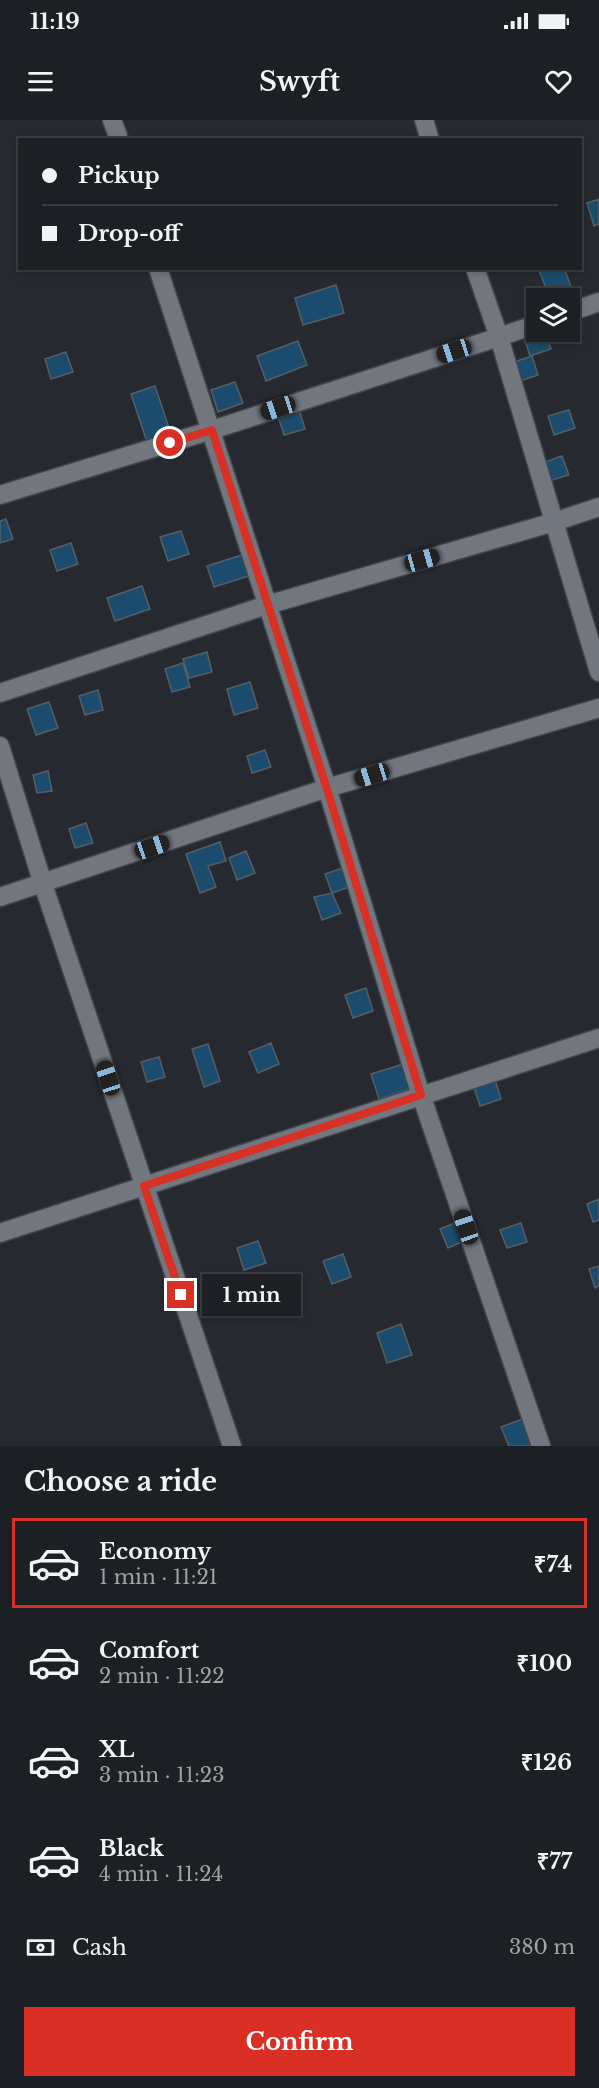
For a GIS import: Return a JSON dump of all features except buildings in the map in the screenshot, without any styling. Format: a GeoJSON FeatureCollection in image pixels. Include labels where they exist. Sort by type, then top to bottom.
{"type":"FeatureCollection","features":[{"type":"Feature","properties":{"kind":"street"},"geometry":{"type":"LineString","coordinates":[[424,120],[429,138]]}},
{"type":"Feature","properties":{"kind":"street"},"geometry":{"type":"LineString","coordinates":[[159,270],[327,789],[421,1095],[541,1446]]}},
{"type":"Feature","properties":{"kind":"street"},"geometry":{"type":"LineString","coordinates":[[476,270],[499,337],[599,672]]}},
{"type":"Feature","properties":{"kind":"street"},"geometry":{"type":"LineString","coordinates":[[580,309],[599,302]]}},
{"type":"Feature","properties":{"kind":"street"},"geometry":{"type":"LineString","coordinates":[[0,495],[212,430],[526,328]]}},
{"type":"Feature","properties":{"kind":"street"},"geometry":{"type":"LineString","coordinates":[[0,693],[267,604],[599,507]]}},
{"type":"Feature","properties":{"kind":"street"},"geometry":{"type":"LineString","coordinates":[[0,897],[327,789],[599,708]]}},
{"type":"Feature","properties":{"kind":"street"},"geometry":{"type":"LineString","coordinates":[[0,746],[43,884],[232,1446]]}},
{"type":"Feature","properties":{"kind":"street"},"geometry":{"type":"LineString","coordinates":[[0,1233],[599,1038]]}},
{"type":"Feature","properties":{"kind":"route"},"geometry":{"type":"LineString","coordinates":[[170,443],[212,430],[327,789],[421,1095],[144,1186],[181,1295]]}}]}
